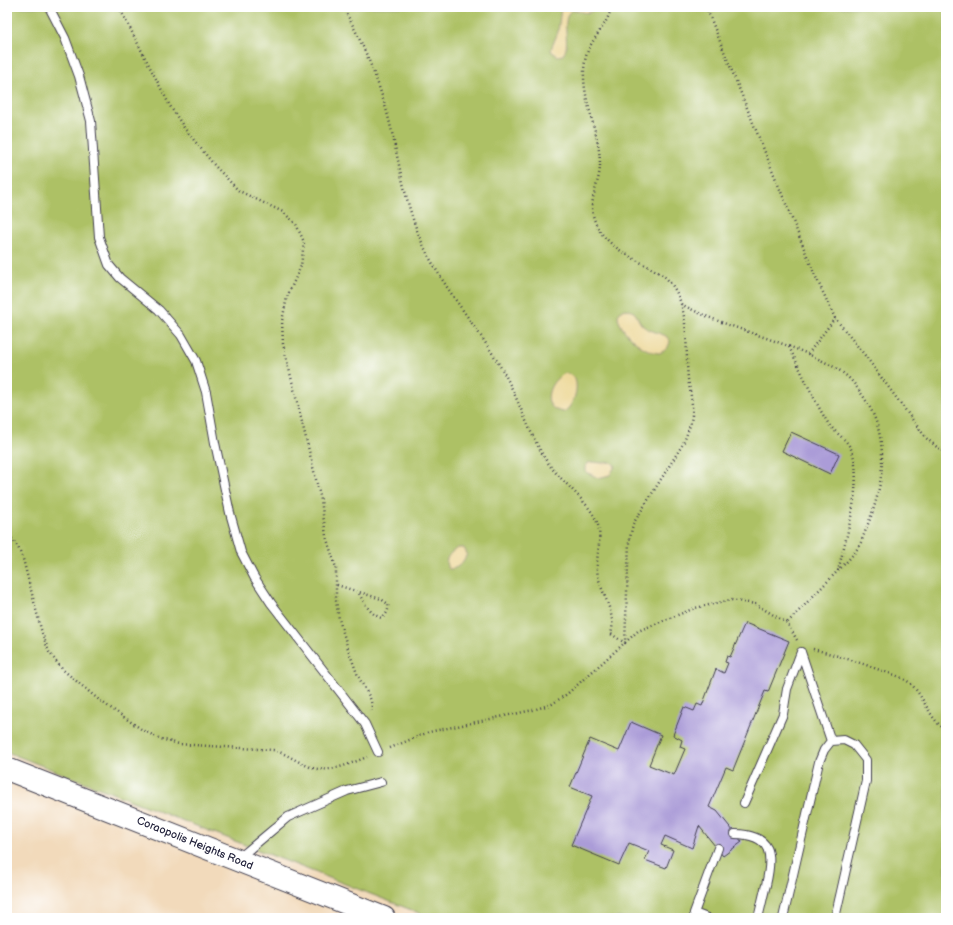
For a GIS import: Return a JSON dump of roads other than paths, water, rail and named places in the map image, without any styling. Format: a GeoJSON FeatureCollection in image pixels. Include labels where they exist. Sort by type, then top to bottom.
{"type":"FeatureCollection","features":[{"type":"Feature","properties":{"kind":"street","name":"Coraopolis Heights Road"},"geometry":{"type":"LineString","coordinates":[[7,769],[384,918]]}},
{"type":"Feature","properties":{"kind":"lane"},"geometry":{"type":"LineString","coordinates":[[49,7],[65,38],[79,76],[91,121],[99,237],[109,265],[120,278],[160,310],[181,335],[196,361],[206,392],[215,444],[230,513],[241,552],[254,577],[271,603],[365,724],[378,752]]}},
{"type":"Feature","properties":{"kind":"lane"},"geometry":{"type":"LineString","coordinates":[[744,803],[783,714],[787,689],[800,648],[831,741]]}},
{"type":"Feature","properties":{"kind":"lane"},"geometry":{"type":"LineString","coordinates":[[783,918],[819,762],[824,750],[831,741],[844,740],[854,745],[866,760],[866,781],[835,918]]}},
{"type":"Feature","properties":{"kind":"lane"},"geometry":{"type":"LineString","coordinates":[[236,860],[288,817],[347,790],[381,782]]}},
{"type":"Feature","properties":{"kind":"lane"},"geometry":{"type":"LineString","coordinates":[[735,834],[755,836],[768,849],[770,867],[758,918]]}},
{"type":"Feature","properties":{"kind":"lane"},"geometry":{"type":"LineString","coordinates":[[707,918],[694,913],[718,848]]}}]}
